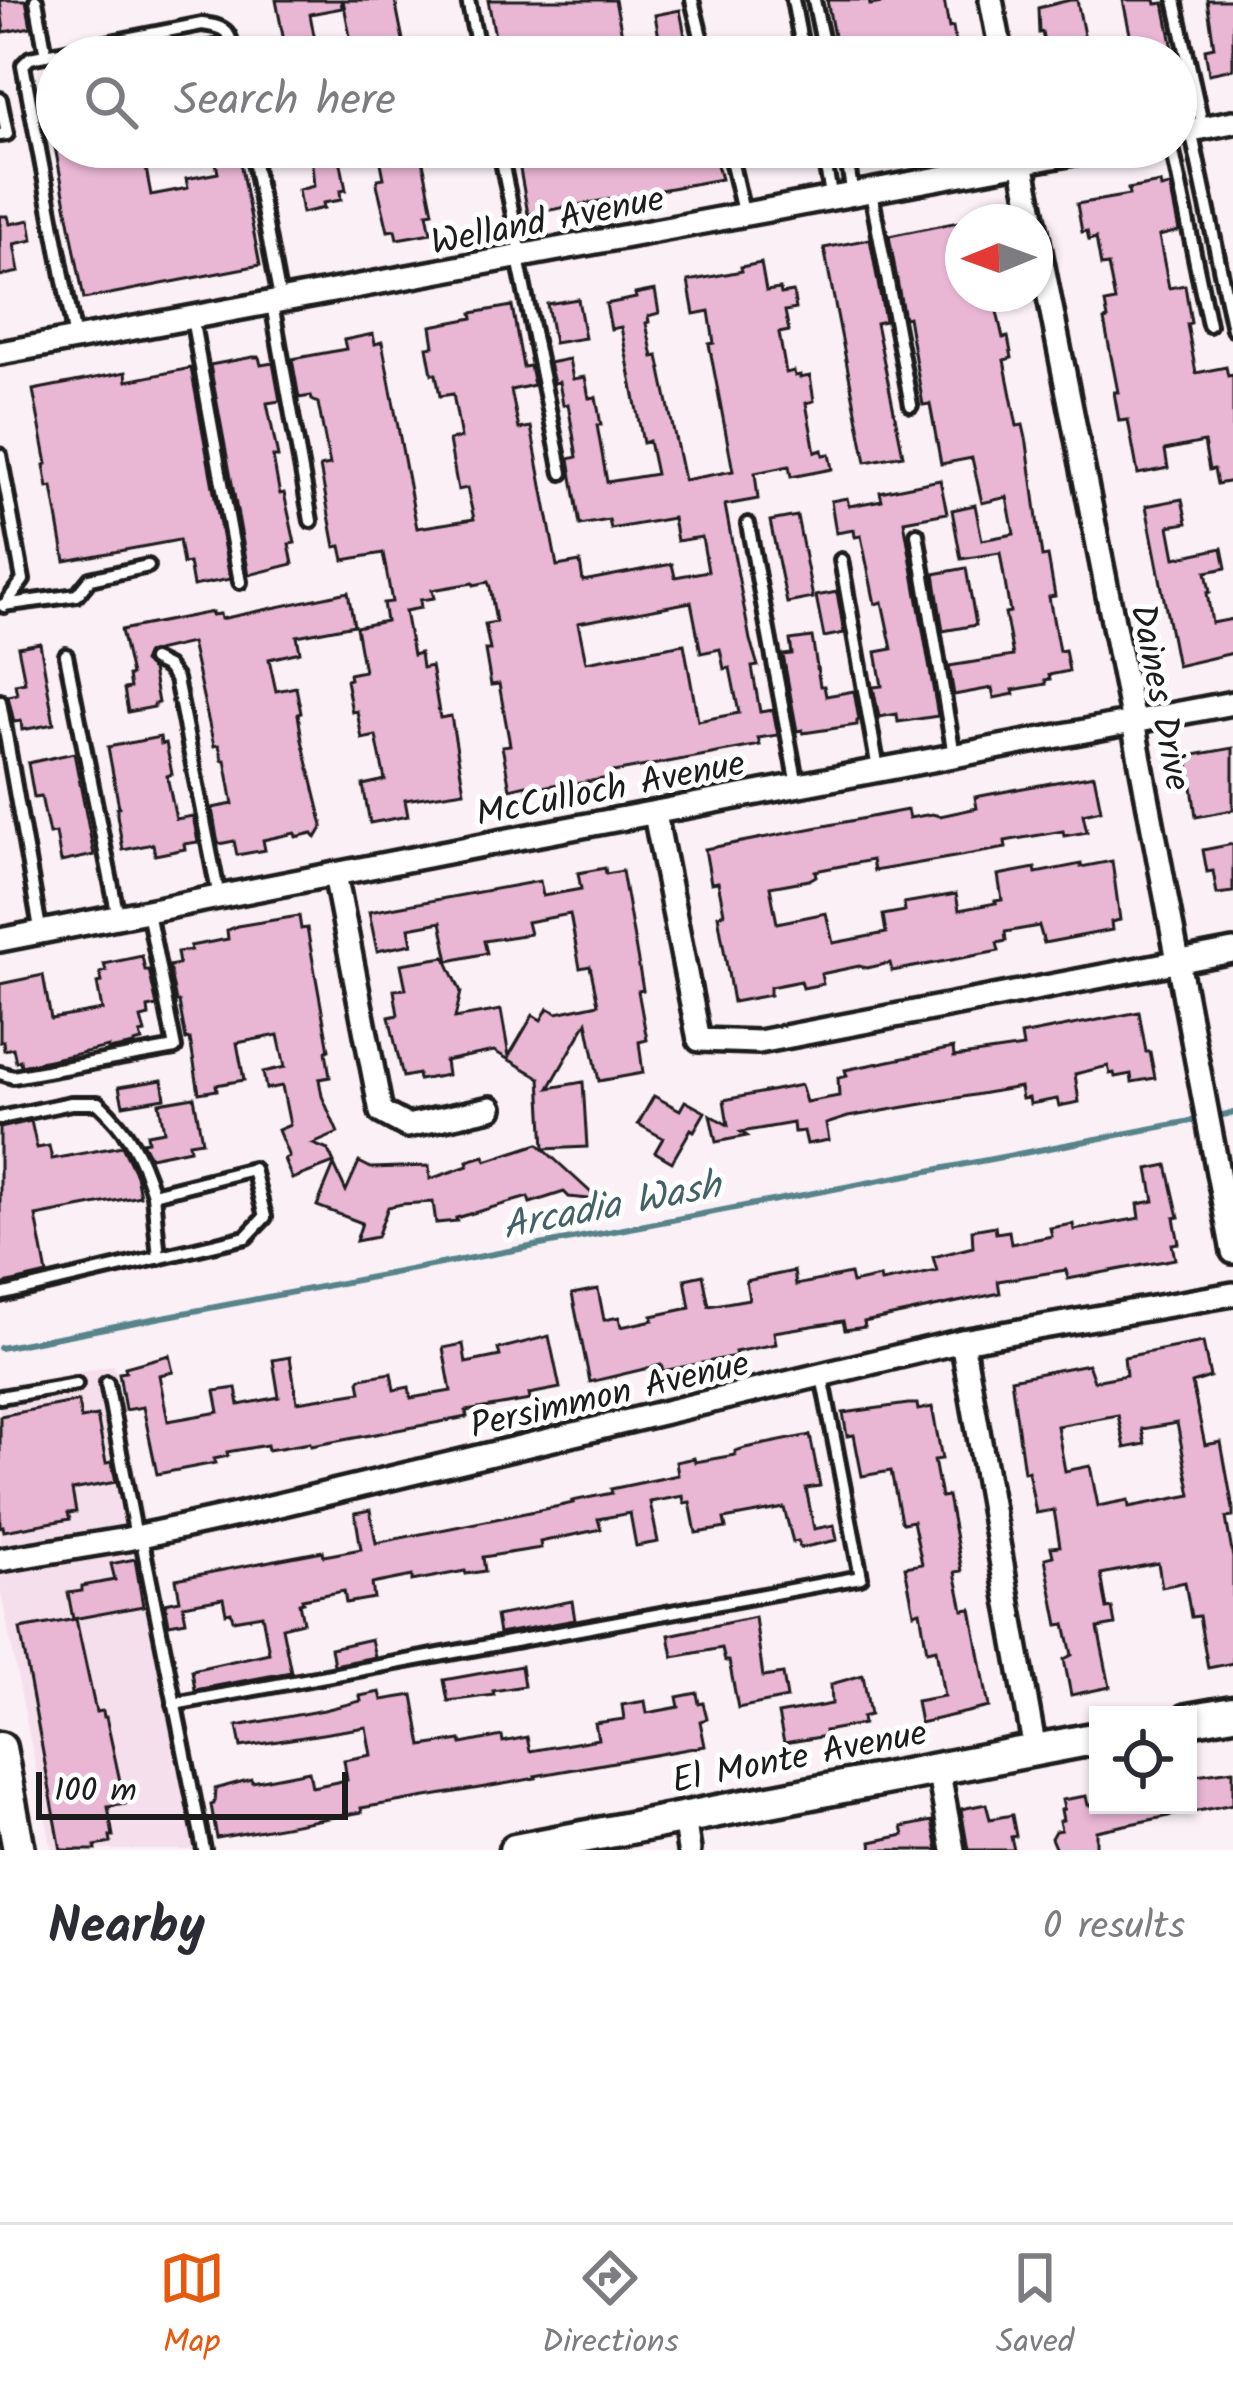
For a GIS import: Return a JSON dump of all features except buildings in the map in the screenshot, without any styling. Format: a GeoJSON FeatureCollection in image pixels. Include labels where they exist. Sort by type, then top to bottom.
{"type":"FeatureCollection","features":[{"type":"Feature","properties":{"kind":"street"},"geometry":{"type":"LineString","coordinates":[[991,0],[998,36]]}},
{"type":"Feature","properties":{"kind":"street"},"geometry":{"type":"LineString","coordinates":[[1197,129],[1233,122]]}},
{"type":"Feature","properties":{"kind":"street","name":"Welland Avenue"},"geometry":{"type":"LineString","coordinates":[[0,353],[852,196],[967,168]]}},
{"type":"Feature","properties":{"kind":"street","name":"Daines Drive"},"geometry":{"type":"LineString","coordinates":[[1024,168],[1031,204]]}},
{"type":"Feature","properties":{"kind":"street","name":"Daines Drive"},"geometry":{"type":"LineString","coordinates":[[1052,312],[1233,1252]]}},
{"type":"Feature","properties":{"kind":"street","name":"McCulloch Avenue"},"geometry":{"type":"LineString","coordinates":[[0,940],[1233,703]]}},
{"type":"Feature","properties":{"kind":"street"},"geometry":{"type":"LineString","coordinates":[[655,814],[699,1040],[759,1042],[1233,951]]}},
{"type":"Feature","properties":{"kind":"street"},"geometry":{"type":"LineString","coordinates":[[335,874],[381,1112],[407,1126],[491,1108]]}},
{"type":"Feature","properties":{"kind":"street","name":"Persimmon Avenue"},"geometry":{"type":"LineString","coordinates":[[0,1560],[138,1536],[962,1341],[1233,1294]]}},
{"type":"Feature","properties":{"kind":"street"},"geometry":{"type":"LineString","coordinates":[[962,1341],[1035,1750]]}},
{"type":"Feature","properties":{"kind":"street"},"geometry":{"type":"LineString","coordinates":[[1197,1718],[1233,1712]]}},
{"type":"Feature","properties":{"kind":"street","name":"El Monte Avenue"},"geometry":{"type":"LineString","coordinates":[[515,1850],[1089,1740]]}},
{"type":"Feature","properties":{"kind":"street"},"geometry":{"type":"LineString","coordinates":[[0,1748],[19,1850]]}},
{"type":"Feature","properties":{"kind":"street"},"geometry":{"type":"LineString","coordinates":[[938,1768],[953,1850]]}},
{"type":"Feature","properties":{"kind":"street"},"geometry":{"type":"LineString","coordinates":[[684,1817],[689,1850]]}},
{"type":"Feature","properties":{"kind":"lane"},"geometry":{"type":"LineString","coordinates":[[36,0],[43,36]]}},
{"type":"Feature","properties":{"kind":"lane"},"geometry":{"type":"LineString","coordinates":[[468,0],[476,36]]}},
{"type":"Feature","properties":{"kind":"lane"},"geometry":{"type":"LineString","coordinates":[[692,0],[701,36]]}},
{"type":"Feature","properties":{"kind":"lane"},"geometry":{"type":"LineString","coordinates":[[793,0],[800,36]]}},
{"type":"Feature","properties":{"kind":"lane"},"geometry":{"type":"LineString","coordinates":[[814,0],[822,36]]}},
{"type":"Feature","properties":{"kind":"lane"},"geometry":{"type":"LineString","coordinates":[[1174,0],[1178,36]]}},
{"type":"Feature","properties":{"kind":"lane"},"geometry":{"type":"LineString","coordinates":[[142,36],[202,24],[219,26],[230,36]]}},
{"type":"Feature","properties":{"kind":"lane"},"geometry":{"type":"LineString","coordinates":[[36,57],[23,65],[36,134]]}},
{"type":"Feature","properties":{"kind":"lane"},"geometry":{"type":"LineString","coordinates":[[0,98],[7,134],[0,135]]}},
{"type":"Feature","properties":{"kind":"lane"},"geometry":{"type":"LineString","coordinates":[[1197,162],[1233,328]]}},
{"type":"Feature","properties":{"kind":"lane"},"geometry":{"type":"LineString","coordinates":[[42,168],[75,340]]}},
{"type":"Feature","properties":{"kind":"lane"},"geometry":{"type":"LineString","coordinates":[[254,168],[311,521]]}},
{"type":"Feature","properties":{"kind":"lane"},"geometry":{"type":"LineString","coordinates":[[503,168],[562,473]]}},
{"type":"Feature","properties":{"kind":"lane"},"geometry":{"type":"LineString","coordinates":[[733,168],[744,216]]}},
{"type":"Feature","properties":{"kind":"lane"},"geometry":{"type":"LineString","coordinates":[[835,168],[852,196]]}},
{"type":"Feature","properties":{"kind":"lane"},"geometry":{"type":"LineString","coordinates":[[847,168],[911,405]]}},
{"type":"Feature","properties":{"kind":"lane"},"geometry":{"type":"LineString","coordinates":[[1176,168],[1209,325]]}},
{"type":"Feature","properties":{"kind":"lane"},"geometry":{"type":"LineString","coordinates":[[192,318],[240,582]]}},
{"type":"Feature","properties":{"kind":"lane"},"geometry":{"type":"LineString","coordinates":[[0,455],[23,580],[2,605]]}},
{"type":"Feature","properties":{"kind":"lane"},"geometry":{"type":"LineString","coordinates":[[748,524],[797,785]]}},
{"type":"Feature","properties":{"kind":"lane"},"geometry":{"type":"LineString","coordinates":[[917,534],[954,755]]}},
{"type":"Feature","properties":{"kind":"lane"},"geometry":{"type":"LineString","coordinates":[[841,560],[878,770]]}},
{"type":"Feature","properties":{"kind":"lane"},"geometry":{"type":"LineString","coordinates":[[2,605],[77,595],[90,579],[148,566]]}},
{"type":"Feature","properties":{"kind":"lane"},"geometry":{"type":"LineString","coordinates":[[66,655],[118,917]]}},
{"type":"Feature","properties":{"kind":"lane"},"geometry":{"type":"LineString","coordinates":[[153,660],[176,679],[219,897]]}},
{"type":"Feature","properties":{"kind":"lane"},"geometry":{"type":"LineString","coordinates":[[0,701],[41,934]]}},
{"type":"Feature","properties":{"kind":"lane"},"geometry":{"type":"LineString","coordinates":[[0,1073],[23,1076],[175,1048],[148,912]]}},
{"type":"Feature","properties":{"kind":"lane"},"geometry":{"type":"LineString","coordinates":[[0,1118],[71,1103],[98,1103],[124,1127],[140,1155],[153,1193],[159,1258]]}},
{"type":"Feature","properties":{"kind":"lane"},"geometry":{"type":"LineString","coordinates":[[0,1295],[246,1237],[265,1217],[253,1169],[153,1193]]}},
{"type":"Feature","properties":{"kind":"lane"},"geometry":{"type":"LineString","coordinates":[[174,1704],[861,1577],[822,1376]]}},
{"type":"Feature","properties":{"kind":"lane"},"geometry":{"type":"LineString","coordinates":[[106,1383],[204,1850]]}},
{"type":"Feature","properties":{"kind":"lane"},"geometry":{"type":"LineString","coordinates":[[0,1397],[76,1384]]}},
{"type":"Feature","properties":{"kind":"shaded area"},"geometry":{"type":"Polygon","coordinates":[[[114,1365],[210,1850],[52,1850],[0,1589],[0,1389],[114,1365]]]}},
{"type":"Feature","properties":{"kind":"waterway","name":"Arcadia Wash"},"geometry":{"type":"LineString","coordinates":[[0,1348],[1233,1113]]}}]}
